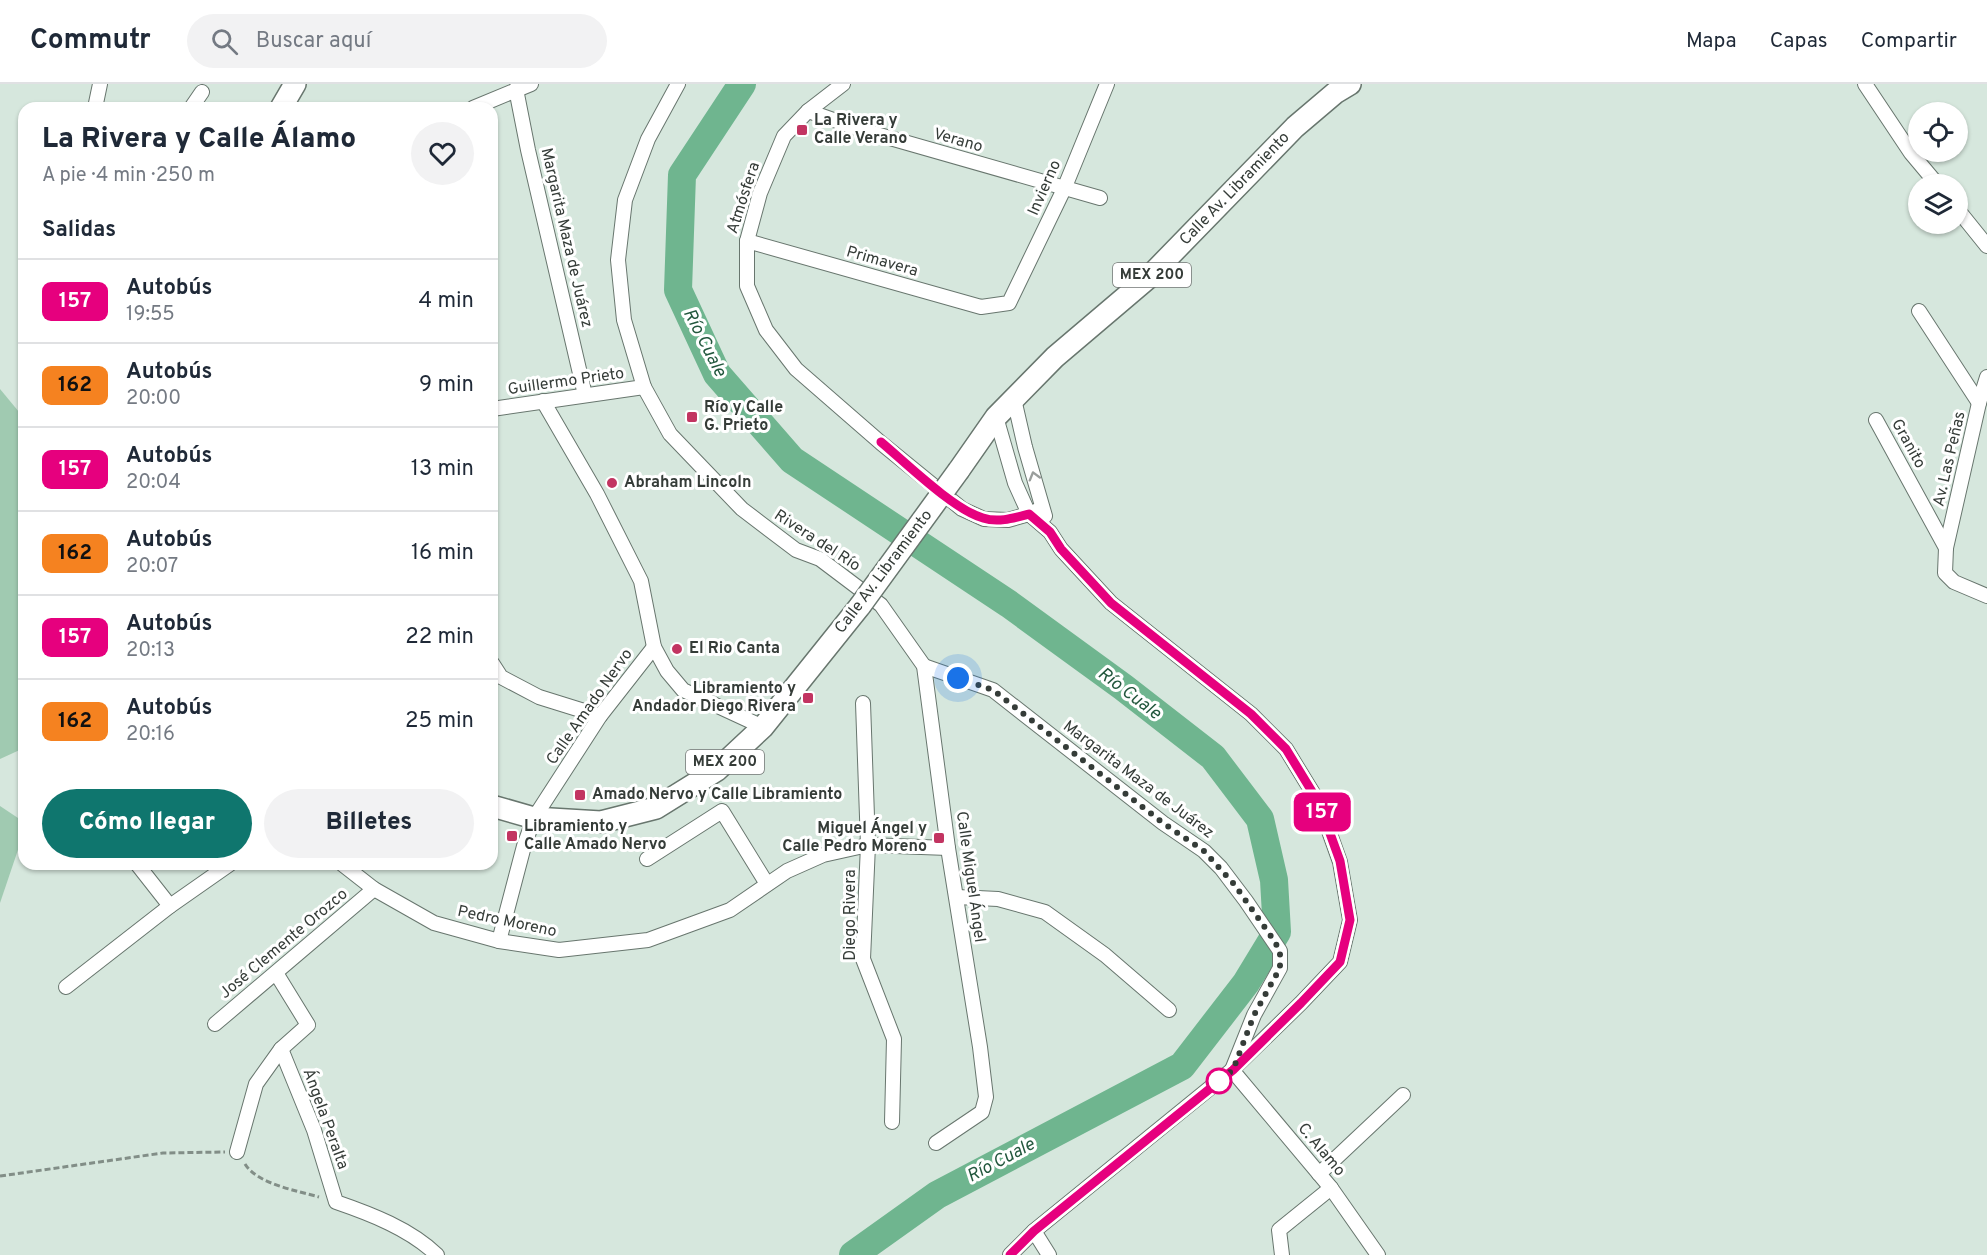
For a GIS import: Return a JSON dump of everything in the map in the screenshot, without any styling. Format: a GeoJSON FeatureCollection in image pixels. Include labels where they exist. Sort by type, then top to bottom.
{"type":"FeatureCollection","features":[{"type":"Feature","properties":{"kind":"main road"},"geometry":{"type":"LineString","coordinates":[[284,102],[295,84]]}},
{"type":"Feature","properties":{"kind":"main road","name":"Calle Av. Libramiento"},"geometry":{"type":"LineString","coordinates":[[498,808],[534,818],[601,822],[656,808],[717,770],[763,727],[860,606],[996,417],[1055,357],[1148,278],[1295,127],[1335,93],[1350,84]]}},
{"type":"Feature","properties":{"kind":"street"},"geometry":{"type":"LineString","coordinates":[[96,102],[100,84]]}},
{"type":"Feature","properties":{"kind":"street"},"geometry":{"type":"LineString","coordinates":[[487,102],[531,84]]}},
{"type":"Feature","properties":{"kind":"street","name":"Rivera del Río"},"geometry":{"type":"LineString","coordinates":[[677,84],[648,139],[625,200],[618,260],[624,320],[644,387],[670,434],[742,509],[796,550],[820,560],[881,605]]}},
{"type":"Feature","properties":{"kind":"street","name":"Atmósfera"},"geometry":{"type":"LineString","coordinates":[[843,84],[808,111],[784,136],[760,193],[747,241],[747,286],[766,330],[796,369],[962,509],[984,519],[1008,520],[1042,508]]}},
{"type":"Feature","properties":{"kind":"street","name":"Invierno"},"geometry":{"type":"LineString","coordinates":[[1009,303],[1064,189],[1107,84]]}},
{"type":"Feature","properties":{"kind":"street"},"geometry":{"type":"LineString","coordinates":[[1865,84],[1911,153],[1929,174]]}},
{"type":"Feature","properties":{"kind":"street","name":"Margarita Maza de Juárez"},"geometry":{"type":"LineString","coordinates":[[516,89],[585,395]]}},
{"type":"Feature","properties":{"kind":"street"},"geometry":{"type":"LineString","coordinates":[[196,102],[202,92]]}},
{"type":"Feature","properties":{"kind":"street","name":"Verano"},"geometry":{"type":"LineString","coordinates":[[808,111],[862,130],[1100,198]]}},
{"type":"Feature","properties":{"kind":"street"},"geometry":{"type":"LineString","coordinates":[[1968,222],[1987,246]]}},
{"type":"Feature","properties":{"kind":"street","name":"Primavera"},"geometry":{"type":"LineString","coordinates":[[747,241],[981,306],[1009,303]]}},
{"type":"Feature","properties":{"kind":"street"},"geometry":{"type":"LineString","coordinates":[[1919,311],[1979,403]]}},
{"type":"Feature","properties":{"kind":"street","name":"Av. Las Peñas"},"geometry":{"type":"LineString","coordinates":[[1946,548],[1987,377]]}},
{"type":"Feature","properties":{"kind":"street","name":"Guillermo Prieto"},"geometry":{"type":"LineString","coordinates":[[498,408],[644,387]]}},
{"type":"Feature","properties":{"kind":"street"},"geometry":{"type":"LineString","coordinates":[[1010,1255],[1034,1231],[1233,1070],[1340,962],[1350,920],[1340,861],[1319,803],[1286,749],[1251,714],[1111,603],[1061,549],[1050,532],[1025,447],[1014,399]]}},
{"type":"Feature","properties":{"kind":"street","name":"Calle Amado Nervo"},"geometry":{"type":"LineString","coordinates":[[499,941],[524,846],[534,818],[600,716],[654,647],[641,581],[597,494],[543,401]]}},
{"type":"Feature","properties":{"kind":"street"},"geometry":{"type":"LineString","coordinates":[[996,417],[1015,483],[1029,514],[1050,532]]}},
{"type":"Feature","properties":{"kind":"street","name":"Granito"},"geometry":{"type":"LineString","coordinates":[[1876,420],[1946,548]]}},
{"type":"Feature","properties":{"kind":"street"},"geometry":{"type":"LineString","coordinates":[[1946,548],[1945,573],[1954,582],[1987,596]]}},
{"type":"Feature","properties":{"kind":"street","name":"Calle Miguel Ángel"},"geometry":{"type":"LineString","coordinates":[[881,605],[924,666],[948,848],[986,1097],[982,1112],[936,1143]]}},
{"type":"Feature","properties":{"kind":"street"},"geometry":{"type":"LineString","coordinates":[[654,647],[667,671],[683,690],[763,727]]}},
{"type":"Feature","properties":{"kind":"street","name":"Margarita Maza de Juárez"},"geometry":{"type":"LineString","coordinates":[[924,666],[993,690],[1163,823],[1204,851],[1221,868],[1280,951],[1280,968],[1254,1015],[1233,1070]]}},
{"type":"Feature","properties":{"kind":"street"},"geometry":{"type":"LineString","coordinates":[[498,672],[501,677],[539,697],[600,716]]}},
{"type":"Feature","properties":{"kind":"street","name":"Diego Rivera"},"geometry":{"type":"LineString","coordinates":[[863,703],[868,845],[863,959],[894,1040],[892,1122]]}},
{"type":"Feature","properties":{"kind":"street"},"geometry":{"type":"LineString","coordinates":[[647,859],[676,838],[722,811],[767,884]]}},
{"type":"Feature","properties":{"kind":"street","name":"Pedro Moreno"},"geometry":{"type":"LineString","coordinates":[[350,870],[374,889],[434,923],[499,941],[559,950],[648,940],[730,910],[788,871],[823,855],[868,845],[948,848]]}},
{"type":"Feature","properties":{"kind":"street"},"geometry":{"type":"LineString","coordinates":[[142,870],[170,906]]}},
{"type":"Feature","properties":{"kind":"street"},"geometry":{"type":"LineString","coordinates":[[66,987],[170,906],[221,870]]}},
{"type":"Feature","properties":{"kind":"street","name":"José Clemente Orozco"},"geometry":{"type":"LineString","coordinates":[[215,1024],[374,889]]}},
{"type":"Feature","properties":{"kind":"street"},"geometry":{"type":"LineString","coordinates":[[957,897],[998,899],[1045,912],[1105,956],[1169,1010]]}},
{"type":"Feature","properties":{"kind":"street"},"geometry":{"type":"LineString","coordinates":[[237,1152],[256,1084],[281,1049],[308,1025],[276,973]]}},
{"type":"Feature","properties":{"kind":"street","name":"Ángela Peralta"},"geometry":{"type":"LineString","coordinates":[[281,1049],[314,1130],[336,1202]]}},
{"type":"Feature","properties":{"kind":"street","name":"C. Alamo"},"geometry":{"type":"LineString","coordinates":[[1233,1070],[1331,1188],[1378,1255]]}},
{"type":"Feature","properties":{"kind":"street"},"geometry":{"type":"LineString","coordinates":[[1319,1174],[1403,1095]]}},
{"type":"Feature","properties":{"kind":"street"},"geometry":{"type":"LineString","coordinates":[[1282,1255],[1278,1230],[1331,1188]]}},
{"type":"Feature","properties":{"kind":"street"},"geometry":{"type":"LineString","coordinates":[[336,1202],[368,1213],[408,1234],[437,1255]]}},
{"type":"Feature","properties":{"kind":"street"},"geometry":{"type":"LineString","coordinates":[[1034,1231],[1049,1255]]}},
{"type":"Feature","properties":{"kind":"path"},"geometry":{"type":"LineString","coordinates":[[0,1176],[164,1153],[237,1152],[250,1172],[284,1188],[336,1202]]}},
{"type":"Feature","properties":{"kind":"green space"},"geometry":{"type":"Polygon","coordinates":[[[0,389],[18,411],[18,751],[0,759],[0,389]]]}},
{"type":"Feature","properties":{"kind":"green space"},"geometry":{"type":"Polygon","coordinates":[[[0,806],[18,818],[18,850],[0,903],[0,806]]]}},
{"type":"Feature","properties":{"kind":"waterway","name":"Río Cuale"},"geometry":{"type":"LineString","coordinates":[[742,84],[682,175],[678,290],[717,374],[792,460],[1009,604],[1123,687],[1213,757],[1260,819],[1274,880],[1277,932],[1246,983],[1182,1066],[937,1195],[853,1255]]}},
{"type":"Feature","properties":{"kind":"bus line","name":"157"},"geometry":{"type":"LineString","coordinates":[[881,442],[962,509],[984,519],[1008,520],[1029,514],[1050,532],[1061,549],[1111,603],[1251,714],[1286,749],[1319,803],[1340,861],[1350,920],[1340,962],[1301,1003],[1233,1070],[1034,1231],[1010,1255]]}},
{"type":"Feature","properties":{"kind":"place","name":"La Rivera y Calle Verano"},"geometry":{"type":"Point","coordinates":[802,130]}},
{"type":"Feature","properties":{"kind":"place","name":"Río y Calle G. Prieto"},"geometry":{"type":"Point","coordinates":[692,417]}},
{"type":"Feature","properties":{"kind":"place","name":"Abraham Lincoln"},"geometry":{"type":"Point","coordinates":[612,483]}},
{"type":"Feature","properties":{"kind":"place","name":"El Rio Canta"},"geometry":{"type":"Point","coordinates":[677,649]}},
{"type":"Feature","properties":{"kind":"place","name":"Libramiento y Andador Diego Rivera"},"geometry":{"type":"Point","coordinates":[808,698]}},
{"type":"Feature","properties":{"kind":"place","name":"Amado Nervo y Calle Libramiento"},"geometry":{"type":"Point","coordinates":[580,795]}},
{"type":"Feature","properties":{"kind":"place","name":"Libramiento y Calle Amado Nervo"},"geometry":{"type":"Point","coordinates":[512,836]}},
{"type":"Feature","properties":{"kind":"place","name":"Miguel Ángel y Calle Pedro Moreno"},"geometry":{"type":"Point","coordinates":[939,838]}},
{"type":"Feature","properties":{"kind":"route"},"geometry":{"type":"LineString","coordinates":[[958,678],[993,690],[1163,823],[1204,851],[1221,868],[1265,926],[1280,951],[1280,968],[1254,1015],[1233,1070],[1214,1084],[1219,1081]]}}]}
